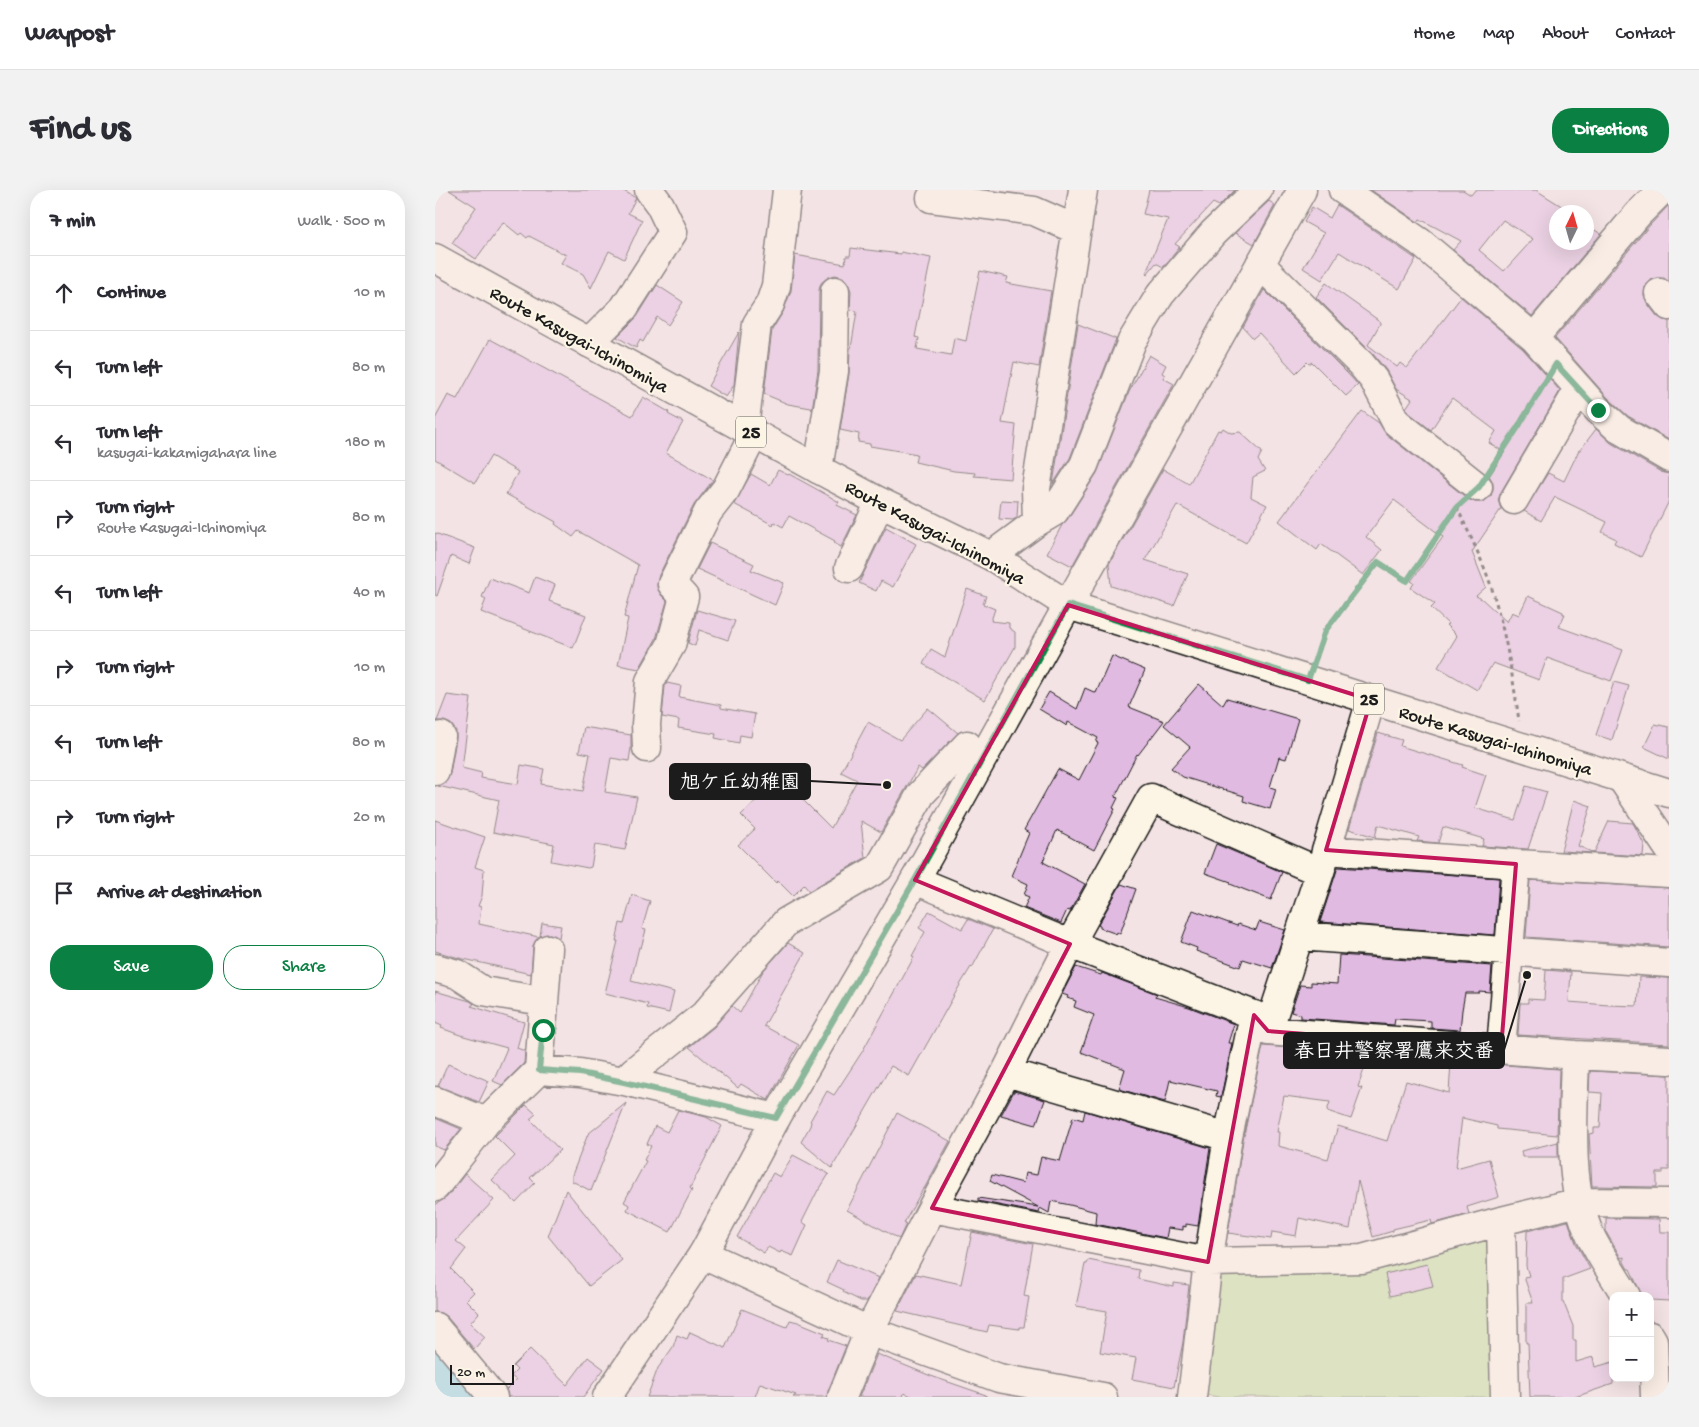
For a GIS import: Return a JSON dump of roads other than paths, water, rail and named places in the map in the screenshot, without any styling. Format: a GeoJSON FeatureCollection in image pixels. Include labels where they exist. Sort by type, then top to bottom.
{"type":"FeatureCollection","features":[{"type":"Feature","properties":{"kind":"street"},"geometry":{"type":"LineString","coordinates":[[589,343],[624,308],[673,232],[660,205],[649,190]]}},
{"type":"Feature","properties":{"kind":"street"},"geometry":{"type":"LineString","coordinates":[[647,748],[646,724],[650,681],[671,645],[684,598],[672,584],[708,512],[726,489],[749,431],[757,324],[770,304],[776,286],[787,190]]}},
{"type":"Feature","properties":{"kind":"street"},"geometry":{"type":"LineString","coordinates":[[1037,522],[1036,489],[1083,190]]}},
{"type":"Feature","properties":{"kind":"street"},"geometry":{"type":"LineString","coordinates":[[991,556],[1037,522],[1054,512],[1084,465],[1132,341],[1160,294],[1213,233],[1258,190]]}},
{"type":"Feature","properties":{"kind":"street"},"geometry":{"type":"LineString","coordinates":[[607,1397],[703,1254],[776,1118],[915,880],[1302,190]]}},
{"type":"Feature","properties":{"kind":"street"},"geometry":{"type":"LineString","coordinates":[[1343,190],[1420,242],[1534,338],[1598,410],[1619,429],[1669,458]]}},
{"type":"Feature","properties":{"kind":"street"},"geometry":{"type":"LineString","coordinates":[[1534,338],[1638,214],[1662,190]]}},
{"type":"Feature","properties":{"kind":"street"},"geometry":{"type":"LineString","coordinates":[[931,198],[1034,211],[1077,230]]}},
{"type":"Feature","properties":{"kind":"street","name":"Route Kasugai-Ichinomiya"},"geometry":{"type":"LineString","coordinates":[[435,258],[818,469],[880,502],[991,556],[1068,605],[1669,793]]}},
{"type":"Feature","properties":{"kind":"street"},"geometry":{"type":"LineString","coordinates":[[1260,264],[1361,364],[1373,380],[1396,422],[1479,487]]}},
{"type":"Feature","properties":{"kind":"street"},"geometry":{"type":"LineString","coordinates":[[818,469],[834,371],[835,291]]}},
{"type":"Feature","properties":{"kind":"street"},"geometry":{"type":"LineString","coordinates":[[1514,500],[1579,389]]}},
{"type":"Feature","properties":{"kind":"street"},"geometry":{"type":"LineString","coordinates":[[849,568],[880,502]]}},
{"type":"Feature","properties":{"kind":"street"},"geometry":{"type":"LineString","coordinates":[[1192,1397],[1208,1262],[1228,1137],[1261,1023],[1299,936],[1371,700]]}},
{"type":"Feature","properties":{"kind":"street"},"geometry":{"type":"LineString","coordinates":[[435,771],[441,736]]}},
{"type":"Feature","properties":{"kind":"street"},"geometry":{"type":"LineString","coordinates":[[624,1082],[634,1071],[704,1015],[786,922],[879,868],[921,794],[967,744]]}},
{"type":"Feature","properties":{"kind":"street"},"geometry":{"type":"LineString","coordinates":[[1622,779],[1669,849]]}},
{"type":"Feature","properties":{"kind":"street"},"geometry":{"type":"LineString","coordinates":[[842,1397],[869,1331],[932,1208],[1006,1072],[1070,944],[1151,798],[1323,861],[1516,864],[1669,873]]}},
{"type":"Feature","properties":{"kind":"street"},"geometry":{"type":"LineString","coordinates":[[1501,1049],[1516,864]]}},
{"type":"Feature","properties":{"kind":"street"},"geometry":{"type":"LineString","coordinates":[[915,880],[1261,1023],[1575,1056],[1669,1060]]}},
{"type":"Feature","properties":{"kind":"street"},"geometry":{"type":"LineString","coordinates":[[1299,936],[1669,964]]}},
{"type":"Feature","properties":{"kind":"street"},"geometry":{"type":"LineString","coordinates":[[435,1187],[486,1122],[539,1070],[548,949]]}},
{"type":"Feature","properties":{"kind":"street"},"geometry":{"type":"LineString","coordinates":[[435,968],[457,974],[483,991],[543,1001]]}},
{"type":"Feature","properties":{"kind":"street"},"geometry":{"type":"LineString","coordinates":[[1575,1056],[1574,1174],[1579,1202],[1590,1236],[1624,1292]]}},
{"type":"Feature","properties":{"kind":"street"},"geometry":{"type":"LineString","coordinates":[[539,1070],[580,1073],[776,1118]]}},
{"type":"Feature","properties":{"kind":"street"},"geometry":{"type":"LineString","coordinates":[[1006,1072],[1228,1137]]}},
{"type":"Feature","properties":{"kind":"street"},"geometry":{"type":"LineString","coordinates":[[435,1101],[486,1122]]}},
{"type":"Feature","properties":{"kind":"street"},"geometry":{"type":"LineString","coordinates":[[932,1208],[1208,1262],[1362,1259],[1579,1202],[1669,1203]]}},
{"type":"Feature","properties":{"kind":"street"},"geometry":{"type":"LineString","coordinates":[[1501,1221],[1505,1397]]}},
{"type":"Feature","properties":{"kind":"street"},"geometry":{"type":"LineString","coordinates":[[703,1254],[998,1388],[1103,1397]]}},
{"type":"Feature","properties":{"kind":"street"},"geometry":{"type":"LineString","coordinates":[[435,1327],[493,1397]]}},
{"type":"Feature","properties":{"kind":"street"},"geometry":{"type":"LineString","coordinates":[[1655,1397],[1657,1339]]}},
{"type":"Feature","properties":{"kind":"waterway"},"geometry":{"type":"LineString","coordinates":[[435,1362],[460,1397]]}},
{"type":"Feature","properties":{"kind":"place","name":"旭ケ丘幼稚園"},"geometry":{"type":"Point","coordinates":[887,785]}},
{"type":"Feature","properties":{"kind":"place","name":"春日井警察署鷹来交番"},"geometry":{"type":"Point","coordinates":[1527,975]}}]}
